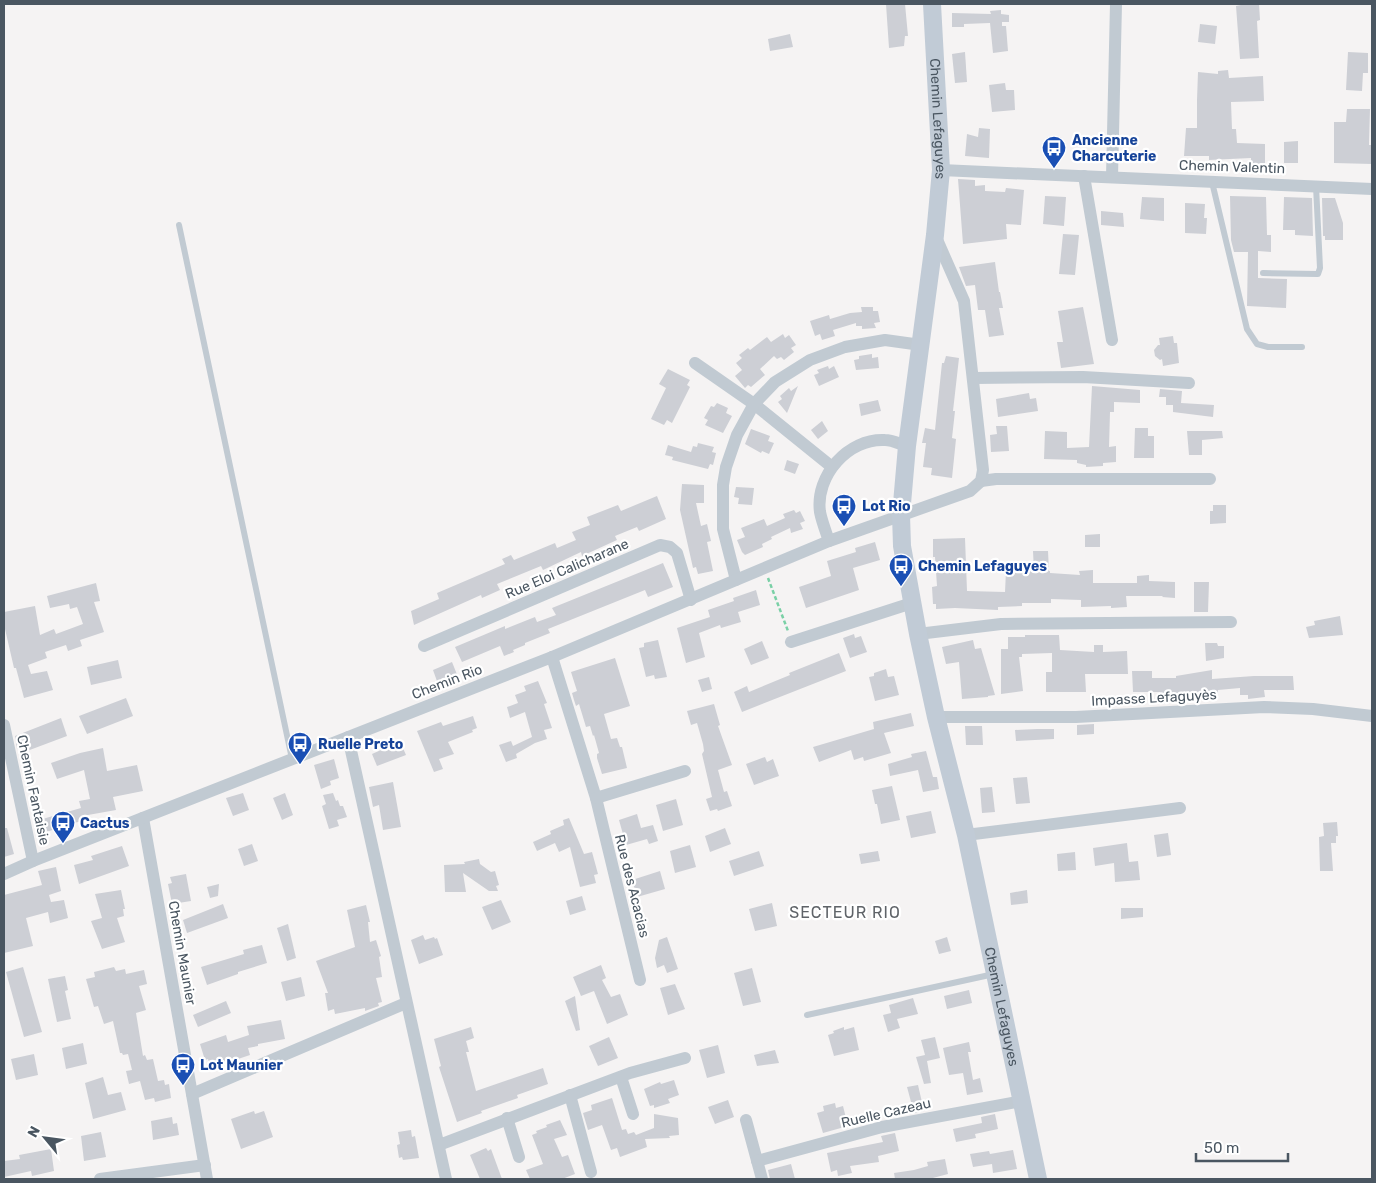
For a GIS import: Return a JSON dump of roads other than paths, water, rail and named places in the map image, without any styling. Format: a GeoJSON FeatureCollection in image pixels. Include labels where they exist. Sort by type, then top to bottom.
{"type":"FeatureCollection","features":[{"type":"Feature","properties":{"kind":"main road","name":"Chemin Lefaguyes"},"geometry":{"type":"LineString","coordinates":[[932,4],[941,170],[935,235],[907,446],[901,515],[902,546],[918,634],[936,717],[966,835],[1038,1179]]}},
{"type":"Feature","properties":{"kind":"street"},"geometry":{"type":"LineString","coordinates":[[1112,177],[1116,4]]}},
{"type":"Feature","properties":{"kind":"street","name":"Chemin Valentin"},"geometry":{"type":"LineString","coordinates":[[941,170],[1372,188]]}},
{"type":"Feature","properties":{"kind":"street"},"geometry":{"type":"LineString","coordinates":[[1084,176],[1112,340]]}},
{"type":"Feature","properties":{"kind":"street","name":"Chemin Lefaguyes"},"geometry":{"type":"LineString","coordinates":[[935,235],[964,301],[983,470],[981,481]]}},
{"type":"Feature","properties":{"kind":"street"},"geometry":{"type":"LineString","coordinates":[[736,580],[723,529],[722,485],[737,435],[754,404],[775,382],[810,360],[845,347],[885,340],[921,345]]}},
{"type":"Feature","properties":{"kind":"street"},"geometry":{"type":"LineString","coordinates":[[695,363],[754,404],[832,466]]}},
{"type":"Feature","properties":{"kind":"street"},"geometry":{"type":"LineString","coordinates":[[974,378],[1082,377],[1189,383]]}},
{"type":"Feature","properties":{"kind":"street"},"geometry":{"type":"LineString","coordinates":[[829,542],[820,511],[824,483],[832,466],[847,452],[866,443],[885,440],[907,446]]}},
{"type":"Feature","properties":{"kind":"street"},"geometry":{"type":"LineString","coordinates":[[901,515],[970,491],[981,481],[996,479],[1210,479]]}},
{"type":"Feature","properties":{"kind":"street","name":"Chemin Rio"},"geometry":{"type":"LineString","coordinates":[[4,874],[552,657],[829,542],[901,515]]}},
{"type":"Feature","properties":{"kind":"street","name":"Rue Eloi Calicharane"},"geometry":{"type":"LineString","coordinates":[[424,646],[660,545],[670,547],[677,553],[690,600]]}},
{"type":"Feature","properties":{"kind":"street"},"geometry":{"type":"LineString","coordinates":[[791,642],[912,603]]}},
{"type":"Feature","properties":{"kind":"street"},"geometry":{"type":"LineString","coordinates":[[918,634],[1001,624],[1231,622]]}},
{"type":"Feature","properties":{"kind":"street","name":"Rue des Acacias"},"geometry":{"type":"LineString","coordinates":[[552,657],[596,798],[640,980]]}},
{"type":"Feature","properties":{"kind":"street","name":"Impasse Lefaguyès"},"geometry":{"type":"LineString","coordinates":[[936,717],[1076,717],[1264,707],[1313,709],[1372,716]]}},
{"type":"Feature","properties":{"kind":"street","name":"Chemin Fantaisie"},"geometry":{"type":"LineString","coordinates":[[4,725],[33,861]]}},
{"type":"Feature","properties":{"kind":"street"},"geometry":{"type":"LineString","coordinates":[[348,737],[446,1179]]}},
{"type":"Feature","properties":{"kind":"street"},"geometry":{"type":"LineString","coordinates":[[596,798],[685,771]]}},
{"type":"Feature","properties":{"kind":"street"},"geometry":{"type":"LineString","coordinates":[[966,835],[1180,808]]}},
{"type":"Feature","properties":{"kind":"street","name":"Chemin Maunier"},"geometry":{"type":"LineString","coordinates":[[143,818],[207,1179]]}},
{"type":"Feature","properties":{"kind":"street"},"geometry":{"type":"LineString","coordinates":[[192,1094],[406,1003]]}},
{"type":"Feature","properties":{"kind":"street"},"geometry":{"type":"LineString","coordinates":[[439,1145],[570,1095],[684,1058]]}},
{"type":"Feature","properties":{"kind":"street"},"geometry":{"type":"LineString","coordinates":[[621,1077],[633,1114]]}},
{"type":"Feature","properties":{"kind":"street"},"geometry":{"type":"LineString","coordinates":[[570,1095],[591,1172]]}},
{"type":"Feature","properties":{"kind":"street","name":"Ruelle Cazeau"},"geometry":{"type":"LineString","coordinates":[[757,1161],[882,1127],[1022,1101]]}},
{"type":"Feature","properties":{"kind":"street"},"geometry":{"type":"LineString","coordinates":[[507,1118],[519,1157]]}},
{"type":"Feature","properties":{"kind":"street"},"geometry":{"type":"LineString","coordinates":[[746,1120],[762,1179]]}},
{"type":"Feature","properties":{"kind":"street"},"geometry":{"type":"LineString","coordinates":[[100,1179],[205,1165]]}},
{"type":"Feature","properties":{"kind":"lane"},"geometry":{"type":"LineString","coordinates":[[1212,182],[1247,329],[1257,344],[1268,347],[1302,347]]}},
{"type":"Feature","properties":{"kind":"lane"},"geometry":{"type":"LineString","coordinates":[[1263,273],[1318,274],[1320,268],[1316,186]]}},
{"type":"Feature","properties":{"kind":"lane"},"geometry":{"type":"LineString","coordinates":[[179,225],[292,759]]}},
{"type":"Feature","properties":{"kind":"lane"},"geometry":{"type":"LineString","coordinates":[[806,1015],[995,974]]}},
{"type":"Feature","properties":{"kind":"place","name":"Ancienne Charcuterie"},"geometry":{"type":"Point","coordinates":[1054,169]}},
{"type":"Feature","properties":{"kind":"place","name":"Lot Rio"},"geometry":{"type":"Point","coordinates":[844,527]}},
{"type":"Feature","properties":{"kind":"place","name":"Chemin Lefaguyes"},"geometry":{"type":"Point","coordinates":[901,587]}},
{"type":"Feature","properties":{"kind":"place","name":"Ruelle Preto"},"geometry":{"type":"Point","coordinates":[300,765]}},
{"type":"Feature","properties":{"kind":"place","name":"Cactus"},"geometry":{"type":"Point","coordinates":[63,844]}},
{"type":"Feature","properties":{"kind":"place","name":"Lot Maunier"},"geometry":{"type":"Point","coordinates":[183,1086]}},
{"type":"Feature","properties":{"kind":"district","name":"SECTEUR RIO"},"geometry":{"type":"Point","coordinates":[845,912]}}]}
